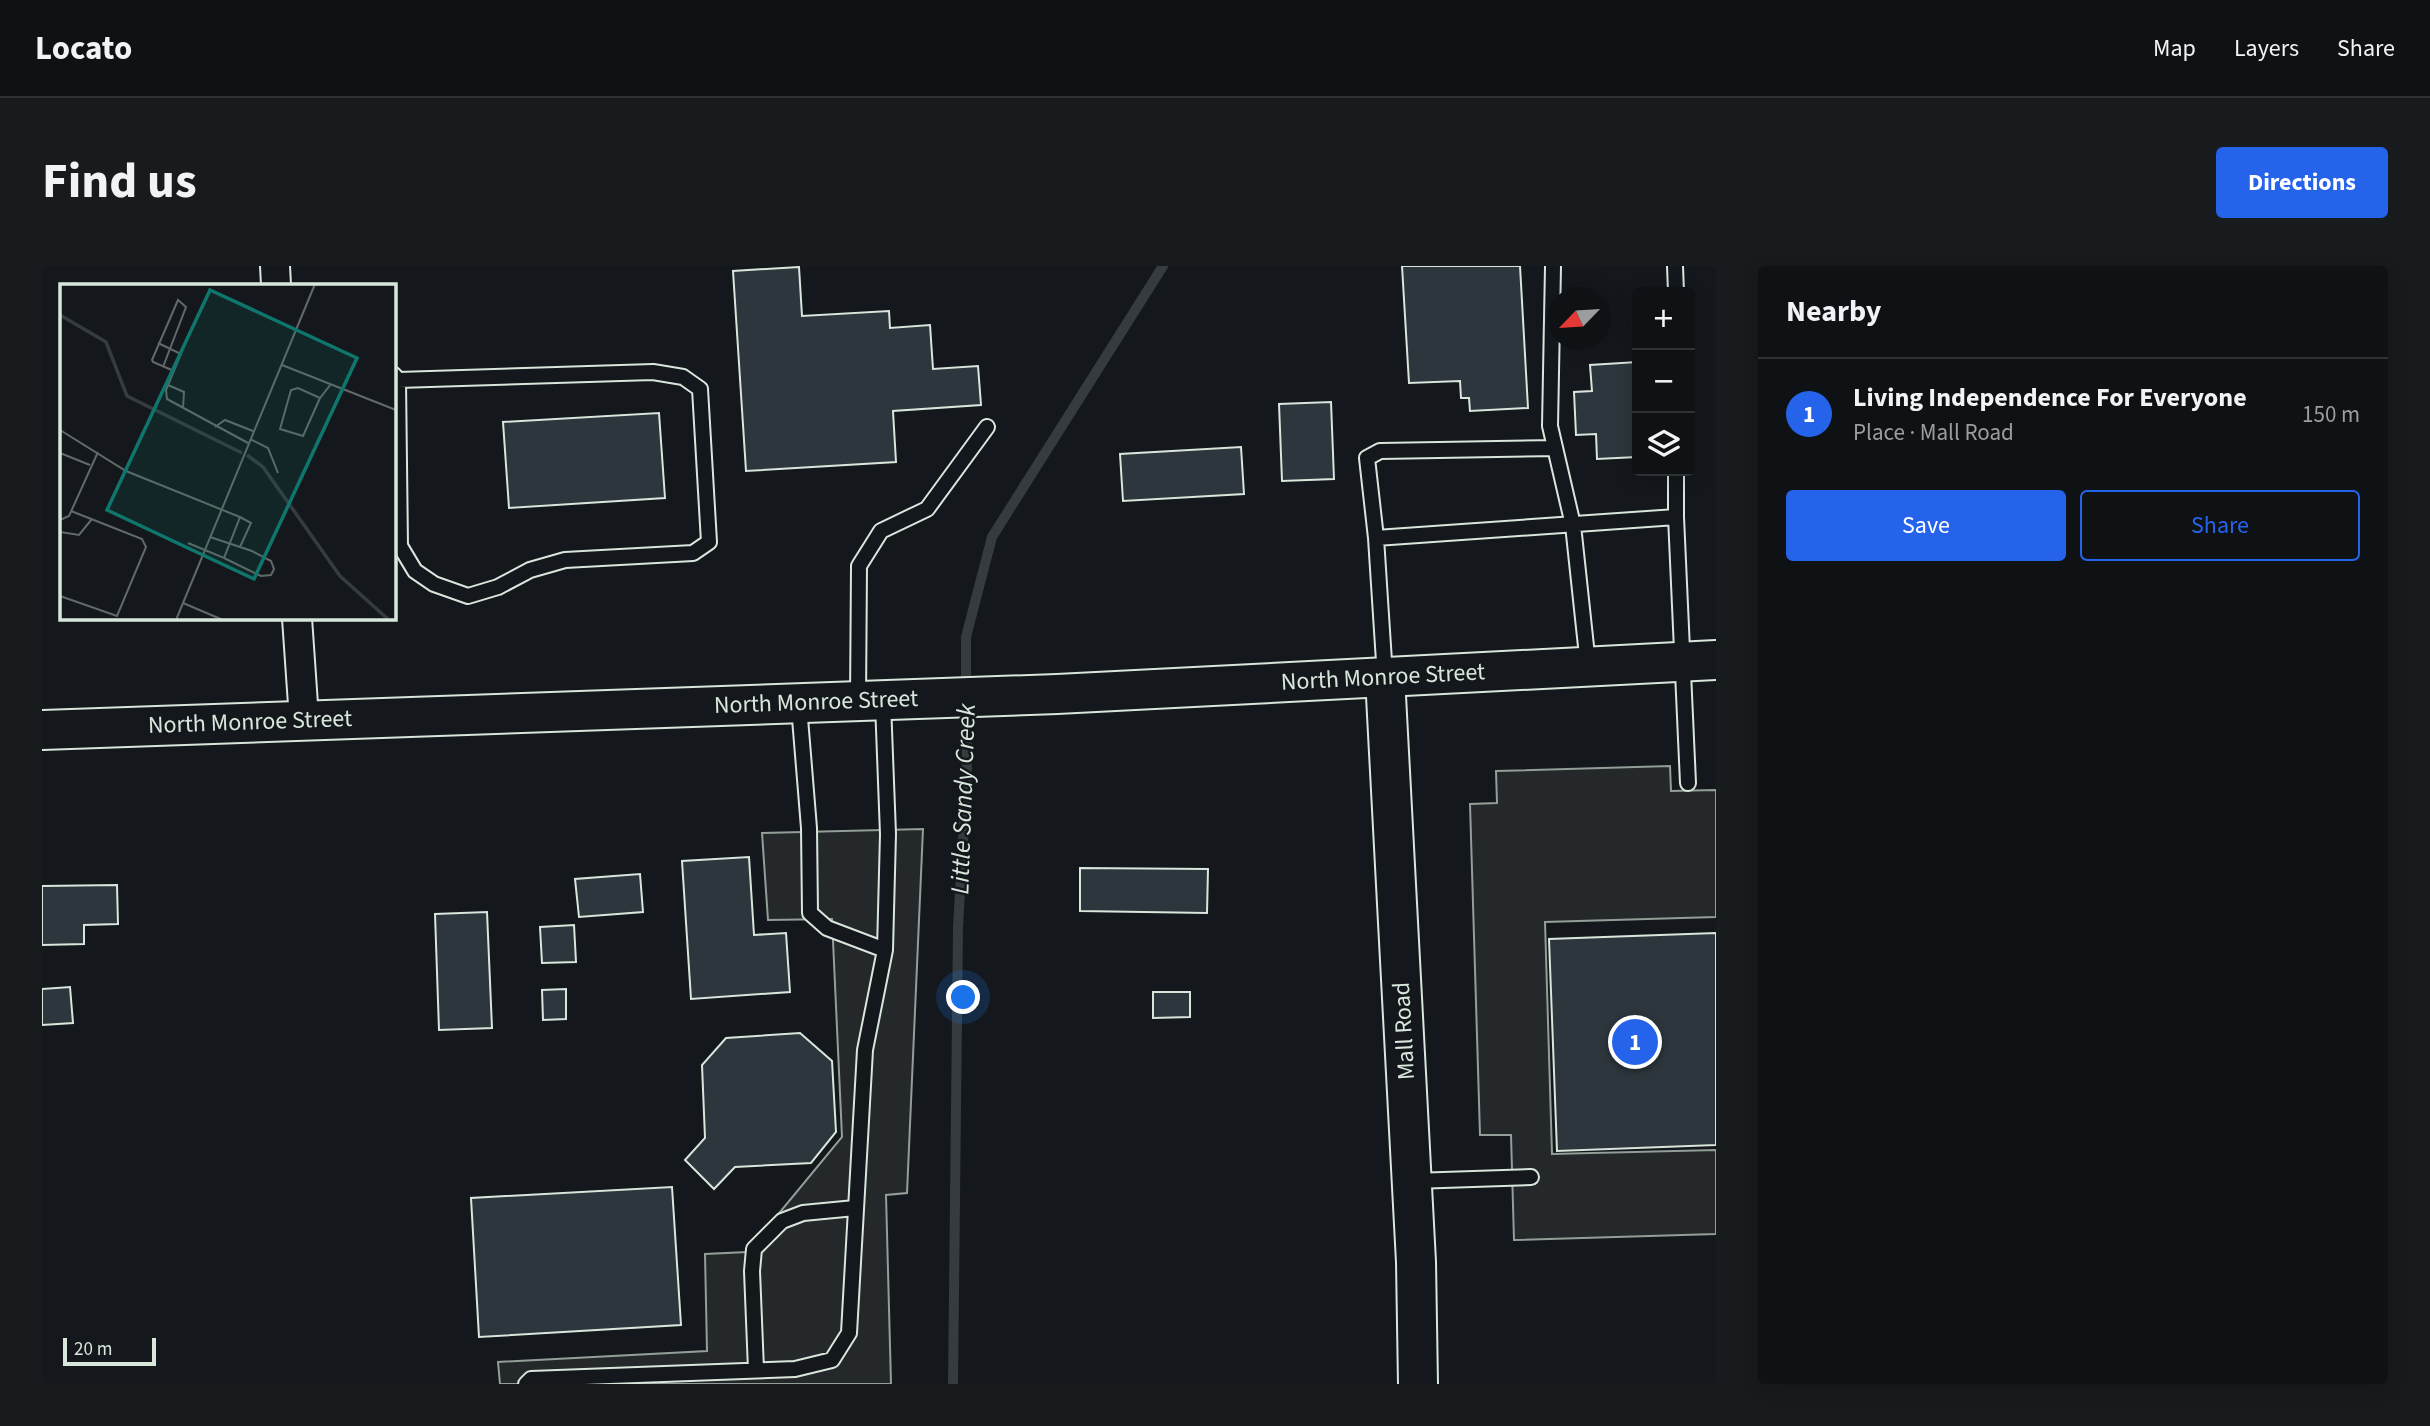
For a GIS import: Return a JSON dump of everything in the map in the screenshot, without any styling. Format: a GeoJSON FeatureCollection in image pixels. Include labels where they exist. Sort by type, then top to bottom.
{"type":"FeatureCollection","features":[{"type":"Feature","properties":{"kind":"main road","name":"North Monroe Street"},"geometry":{"type":"LineString","coordinates":[[42,730],[1057,694],[1699,661]]}},
{"type":"Feature","properties":{"kind":"main road","name":"Mall Road"},"geometry":{"type":"LineString","coordinates":[[1385,677],[1412,1181],[1418,1384]]}},
{"type":"Feature","properties":{"kind":"street"},"geometry":{"type":"LineString","coordinates":[[275,266],[276,284]]}},
{"type":"Feature","properties":{"kind":"street"},"geometry":{"type":"LineString","coordinates":[[297,620],[304,719]]}},
{"type":"Feature","properties":{"kind":"lane"},"geometry":{"type":"LineString","coordinates":[[1553,266],[1550,426],[1573,525],[1588,667]]}},
{"type":"Feature","properties":{"kind":"lane"},"geometry":{"type":"LineString","coordinates":[[1675,266],[1675,287]]}},
{"type":"Feature","properties":{"kind":"lane"},"geometry":{"type":"LineString","coordinates":[[653,372],[683,377],[700,389],[709,542],[693,553],[565,560],[530,570],[498,587],[468,596],[434,584],[415,571],[400,546],[396,378],[653,372]]}},
{"type":"Feature","properties":{"kind":"lane"},"geometry":{"type":"LineString","coordinates":[[526,1384],[531,1379],[656,1379],[795,1369],[832,1360],[849,1333],[865,1050],[885,950],[888,834],[871,700],[859,566],[881,531],[927,509],[987,427]]}},
{"type":"Feature","properties":{"kind":"lane"},"geometry":{"type":"LineString","coordinates":[[1385,677],[1376,538],[1367,458],[1380,451],[1555,448]]}},
{"type":"Feature","properties":{"kind":"lane"},"geometry":{"type":"LineString","coordinates":[[1676,476],[1676,517],[1699,661],[1688,783]]}},
{"type":"Feature","properties":{"kind":"lane"},"geometry":{"type":"LineString","coordinates":[[1376,538],[1676,517]]}},
{"type":"Feature","properties":{"kind":"lane"},"geometry":{"type":"LineString","coordinates":[[799,702],[809,828],[810,913],[827,928],[885,950]]}},
{"type":"Feature","properties":{"kind":"lane"},"geometry":{"type":"LineString","coordinates":[[1412,1181],[1531,1177]]}},
{"type":"Feature","properties":{"kind":"lane"},"geometry":{"type":"LineString","coordinates":[[757,1370],[752,1271],[754,1250],[782,1221],[803,1213],[855,1208]]}},
{"type":"Feature","properties":{"kind":"shaded area"},"geometry":{"type":"Polygon","coordinates":[[[1670,766],[1671,791],[1716,790],[1716,917],[1545,922],[1552,1154],[1716,1150],[1716,1234],[1514,1240],[1511,1135],[1480,1135],[1470,804],[1497,803],[1496,771],[1670,766]]]}},
{"type":"Feature","properties":{"kind":"shaded area"},"geometry":{"type":"Polygon","coordinates":[[[923,829],[907,1193],[886,1195],[891,1384],[500,1384],[498,1362],[707,1351],[705,1254],[747,1252],[842,1137],[832,919],[768,920],[762,833],[923,829]]]}},
{"type":"Feature","properties":{"kind":"building"},"geometry":{"type":"Polygon","coordinates":[[[1402,266],[1520,266],[1528,408],[1470,411],[1469,398],[1461,398],[1460,381],[1409,383],[1402,266]]]}},
{"type":"Feature","properties":{"kind":"building"},"geometry":{"type":"Polygon","coordinates":[[[799,267],[802,316],[889,311],[890,328],[930,325],[933,369],[978,366],[981,405],[893,411],[896,462],[746,471],[733,271],[799,267]]]}},
{"type":"Feature","properties":{"kind":"building"},"geometry":{"type":"Polygon","coordinates":[[[1632,362],[1632,457],[1597,459],[1596,434],[1576,435],[1574,392],[1592,391],[1590,365],[1632,362]]]}},
{"type":"Feature","properties":{"kind":"building"},"geometry":{"type":"Polygon","coordinates":[[[1331,402],[1334,479],[1282,481],[1279,404],[1331,402]]]}},
{"type":"Feature","properties":{"kind":"building"},"geometry":{"type":"Polygon","coordinates":[[[659,413],[665,498],[509,508],[503,422],[659,413]]]}},
{"type":"Feature","properties":{"kind":"building"},"geometry":{"type":"Polygon","coordinates":[[[1241,447],[1244,494],[1123,501],[1120,454],[1241,447]]]}},
{"type":"Feature","properties":{"kind":"building"},"geometry":{"type":"Polygon","coordinates":[[[749,857],[754,935],[786,933],[790,992],[691,999],[682,861],[749,857]]]}},
{"type":"Feature","properties":{"kind":"building"},"geometry":{"type":"Polygon","coordinates":[[[1080,868],[1208,869],[1207,913],[1080,911],[1080,868]]]}},
{"type":"Feature","properties":{"kind":"building"},"geometry":{"type":"Polygon","coordinates":[[[640,874],[643,912],[579,917],[575,879],[640,874]]]}},
{"type":"Feature","properties":{"kind":"building"},"geometry":{"type":"Polygon","coordinates":[[[117,885],[118,924],[84,925],[84,944],[42,945],[42,886],[117,885]]]}},
{"type":"Feature","properties":{"kind":"building"},"geometry":{"type":"Polygon","coordinates":[[[487,912],[492,1028],[439,1030],[435,914],[487,912]]]}},
{"type":"Feature","properties":{"kind":"building"},"geometry":{"type":"Polygon","coordinates":[[[574,925],[576,962],[542,963],[540,927],[574,925]]]}},
{"type":"Feature","properties":{"kind":"building"},"geometry":{"type":"Polygon","coordinates":[[[1716,933],[1716,1145],[1557,1151],[1549,939],[1716,933]]]}},
{"type":"Feature","properties":{"kind":"building"},"geometry":{"type":"Polygon","coordinates":[[[70,987],[73,1023],[42,1025],[42,989],[70,987]]]}},
{"type":"Feature","properties":{"kind":"building"},"geometry":{"type":"Polygon","coordinates":[[[566,989],[566,1019],[543,1020],[542,990],[566,989]]]}},
{"type":"Feature","properties":{"kind":"building"},"geometry":{"type":"Polygon","coordinates":[[[1153,992],[1190,992],[1190,1017],[1153,1018],[1153,992]]]}},
{"type":"Feature","properties":{"kind":"building"},"geometry":{"type":"Polygon","coordinates":[[[800,1033],[832,1061],[836,1132],[811,1163],[735,1167],[714,1189],[685,1160],[705,1138],[702,1065],[726,1038],[800,1033]]]}},
{"type":"Feature","properties":{"kind":"building"},"geometry":{"type":"Polygon","coordinates":[[[672,1187],[681,1325],[479,1337],[471,1198],[672,1187]]]}},
{"type":"Feature","properties":{"kind":"waterway","name":"Little Sandy Creek"},"geometry":{"type":"LineString","coordinates":[[966,691],[966,637],[992,537],[1163,266]]}},
{"type":"Feature","properties":{"kind":"waterway","name":"Little Sandy Creek"},"geometry":{"type":"LineString","coordinates":[[953,1384],[958,927],[967,770],[966,706]]}},
{"type":"Feature","properties":{"kind":"place","name":"Living Independence For Everyone"},"geometry":{"type":"Point","coordinates":[1635,1042]}}]}
